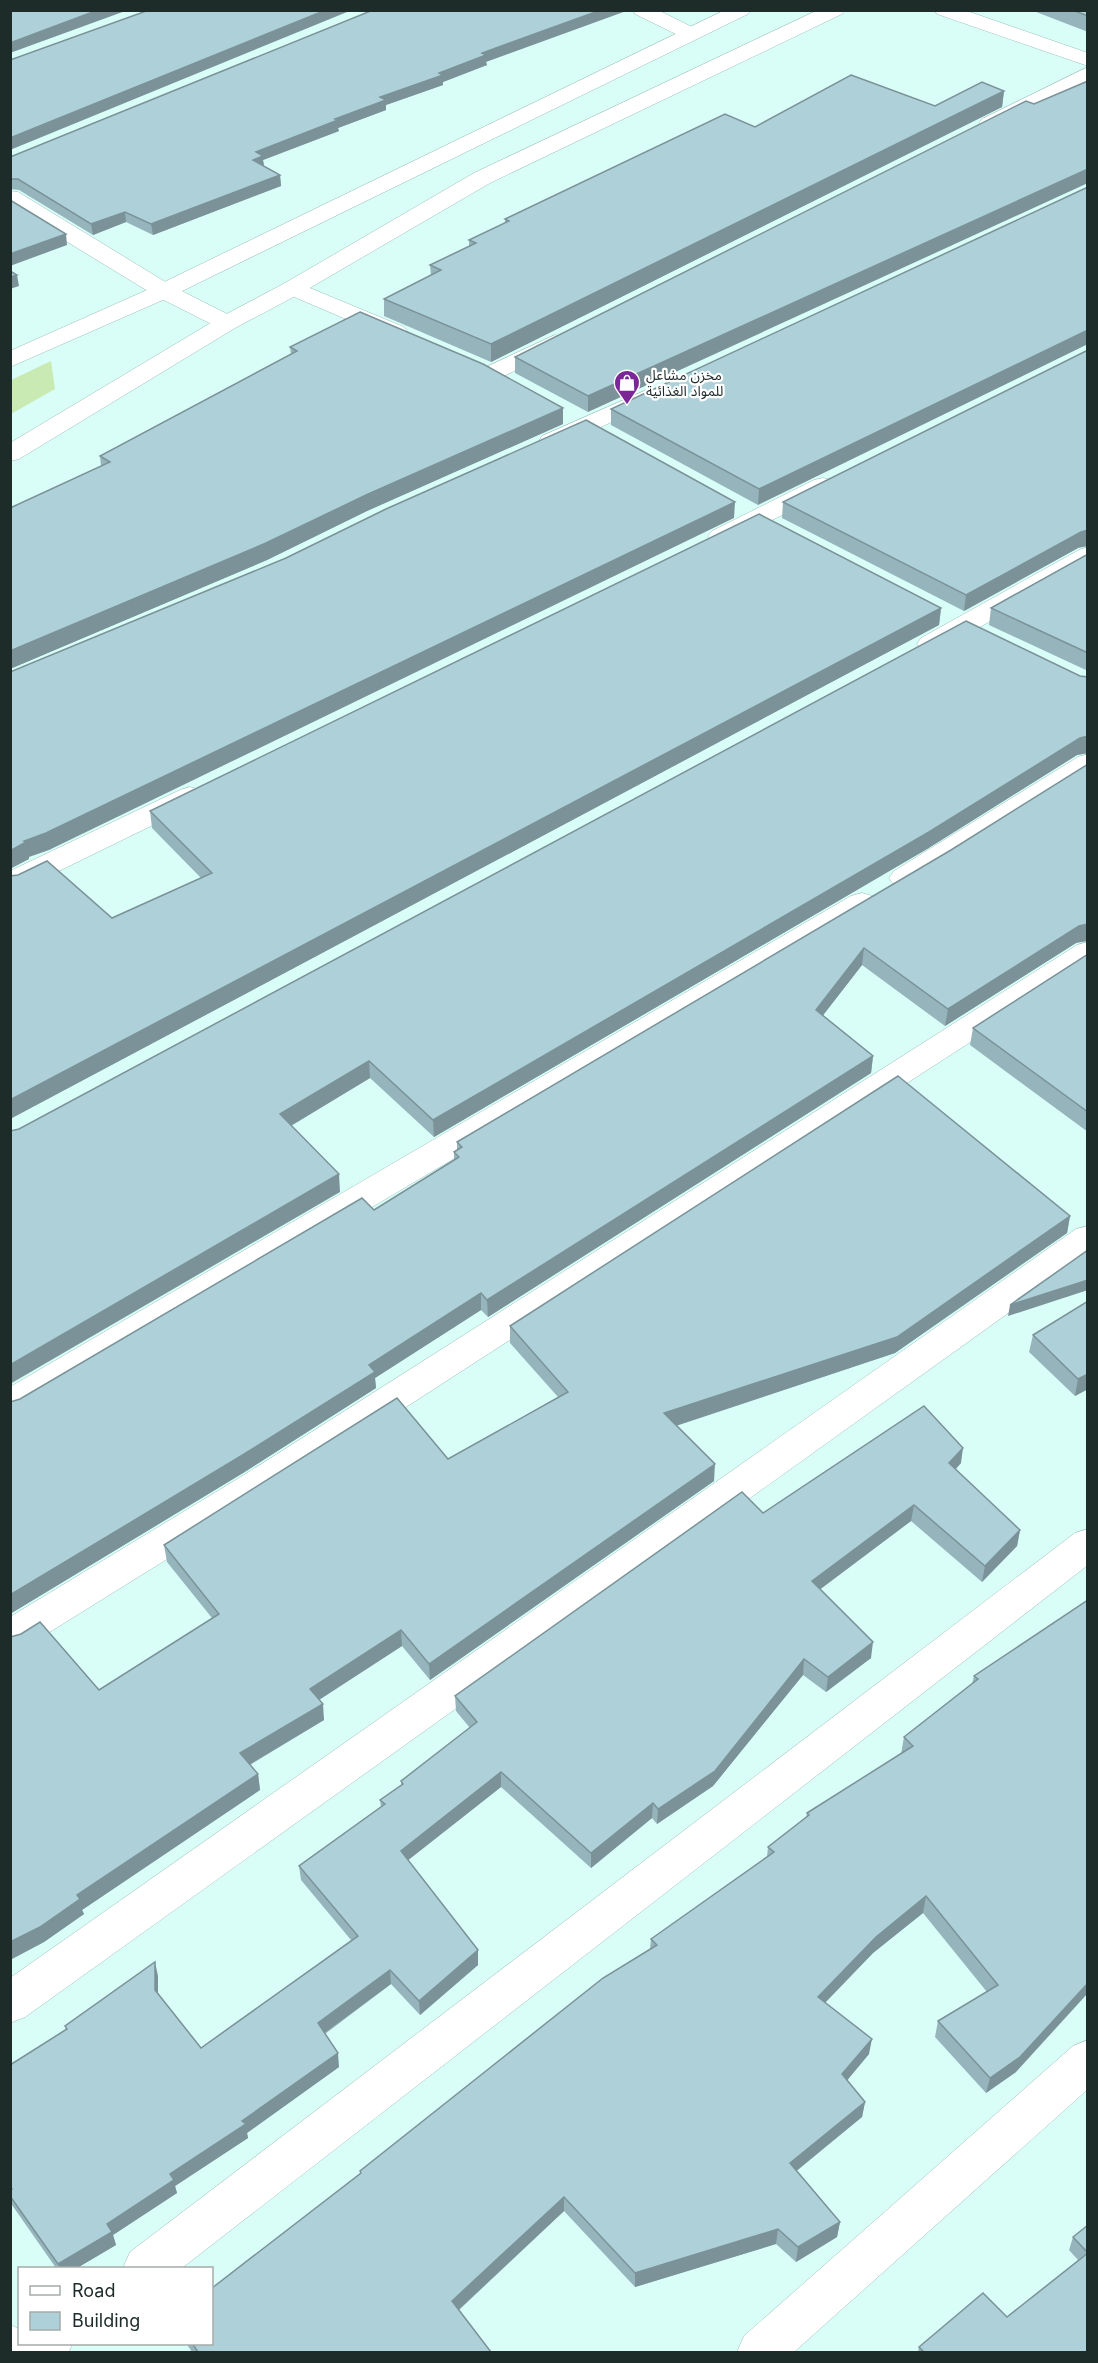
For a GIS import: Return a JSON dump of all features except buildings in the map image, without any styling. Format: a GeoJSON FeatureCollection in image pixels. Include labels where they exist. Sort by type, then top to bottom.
{"type":"FeatureCollection","features":[{"type":"Feature","properties":{"kind":"street"},"geometry":{"type":"LineString","coordinates":[[642,10],[691,34]]}},
{"type":"Feature","properties":{"kind":"street"},"geometry":{"type":"LineString","coordinates":[[10,360],[164,291],[741,10]]}},
{"type":"Feature","properties":{"kind":"street"},"geometry":{"type":"LineString","coordinates":[[10,454],[227,323],[293,288],[482,178],[835,10]]}},
{"type":"Feature","properties":{"kind":"street"},"geometry":{"type":"LineString","coordinates":[[944,10],[1088,60]]}},
{"type":"Feature","properties":{"kind":"street"},"geometry":{"type":"LineString","coordinates":[[972,132],[1088,73]]}},
{"type":"Feature","properties":{"kind":"street"},"geometry":{"type":"LineString","coordinates":[[10,197],[164,291],[227,323]]}},
{"type":"Feature","properties":{"kind":"street"},"geometry":{"type":"LineString","coordinates":[[293,288],[418,342]]}},
{"type":"Feature","properties":{"kind":"street"},"geometry":{"type":"LineString","coordinates":[[520,388],[481,368],[574,332]]}},
{"type":"Feature","properties":{"kind":"street"},"geometry":{"type":"LineString","coordinates":[[535,448],[672,385]]}},
{"type":"Feature","properties":{"kind":"street"},"geometry":{"type":"LineString","coordinates":[[558,409],[617,441]]}},
{"type":"Feature","properties":{"kind":"street"},"geometry":{"type":"LineString","coordinates":[[694,549],[843,475]]}},
{"type":"Feature","properties":{"kind":"street"},"geometry":{"type":"LineString","coordinates":[[901,659],[1088,555]]}},
{"type":"Feature","properties":{"kind":"street"},"geometry":{"type":"LineString","coordinates":[[10,1404],[938,858],[1088,763]]}},
{"type":"Feature","properties":{"kind":"street"},"geometry":{"type":"LineString","coordinates":[[10,883],[213,784]]}},
{"type":"Feature","properties":{"kind":"street"},"geometry":{"type":"LineString","coordinates":[[10,1637],[256,1485],[1088,952]]}},
{"type":"Feature","properties":{"kind":"street"},"geometry":{"type":"LineString","coordinates":[[10,2002],[1088,1238]]}},
{"type":"Feature","properties":{"kind":"street"},"geometry":{"type":"LineString","coordinates":[[147,2267],[1088,1544]]}},
{"type":"Feature","properties":{"kind":"street"},"geometry":{"type":"LineString","coordinates":[[760,2352],[1088,2060]]}},
{"type":"Feature","properties":{"kind":"street"},"geometry":{"type":"LineString","coordinates":[[10,2348],[15,2352]]}},
{"type":"Feature","properties":{"kind":"green space"},"geometry":{"type":"Polygon","coordinates":[[[51,361],[55,389],[11,414],[11,380],[51,361]]]}},
{"type":"Feature","properties":{"kind":"place","name":"مخزن مشاعل للمواد الغذائية"},"geometry":{"type":"Point","coordinates":[627,406]}}]}
